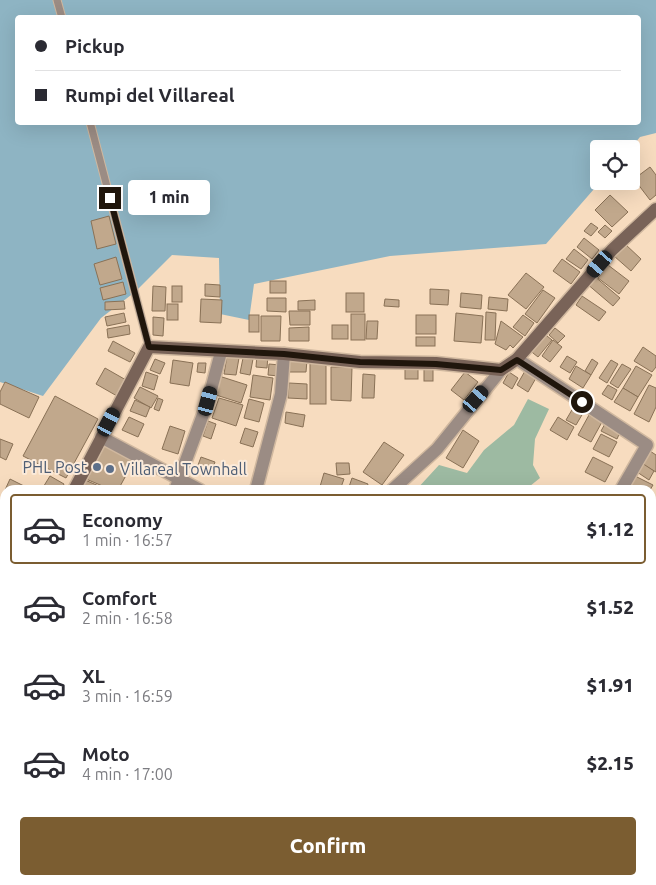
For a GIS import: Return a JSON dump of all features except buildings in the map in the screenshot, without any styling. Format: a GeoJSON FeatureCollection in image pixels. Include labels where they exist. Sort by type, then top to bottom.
{"type":"FeatureCollection","features":[{"type":"Feature","properties":{"kind":"street"},"geometry":{"type":"LineString","coordinates":[[397,485],[437,449],[501,370],[517,360],[612,250],[656,209]]}},
{"type":"Feature","properties":{"kind":"street"},"geometry":{"type":"LineString","coordinates":[[77,485],[149,347],[284,354],[360,362],[436,364],[501,370]]}},
{"type":"Feature","properties":{"kind":"street"},"geometry":{"type":"LineString","coordinates":[[101,437],[177,485],[208,401],[221,352]]}},
{"type":"Feature","properties":{"kind":"street"},"geometry":{"type":"LineString","coordinates":[[257,485],[281,394],[284,354]]}},
{"type":"Feature","properties":{"kind":"street"},"geometry":{"type":"LineString","coordinates":[[517,360],[647,445],[624,485]]}},
{"type":"Feature","properties":{"kind":"lane"},"geometry":{"type":"LineString","coordinates":[[57,0],[61,15]]}},
{"type":"Feature","properties":{"kind":"lane"},"geometry":{"type":"LineString","coordinates":[[91,125],[149,347]]}},
{"type":"Feature","properties":{"kind":"green space"},"geometry":{"type":"Polygon","coordinates":[[[528,399],[549,409],[535,439],[533,465],[540,478],[531,485],[421,485],[439,465],[467,473],[484,450],[514,425],[528,399]]]}},
{"type":"Feature","properties":{"kind":"water"},"geometry":{"type":"Polygon","coordinates":[[[0,0],[656,0],[656,133],[640,137],[638,140],[590,140],[590,190],[593,190],[546,244],[390,256],[254,284],[249,320],[220,314],[219,258],[172,255],[135,292],[101,318],[43,396],[0,382],[0,0]]]}},
{"type":"Feature","properties":{"kind":"place","name":"PHL Post"},"geometry":{"type":"Point","coordinates":[97,467]}},
{"type":"Feature","properties":{"kind":"place","name":"Villareal Townhall"},"geometry":{"type":"Point","coordinates":[110,469]}},
{"type":"Feature","properties":{"kind":"route"},"geometry":{"type":"LineString","coordinates":[[110,198],[149,347],[284,354],[360,362],[436,364],[501,370],[517,360],[582,402]]}}]}
